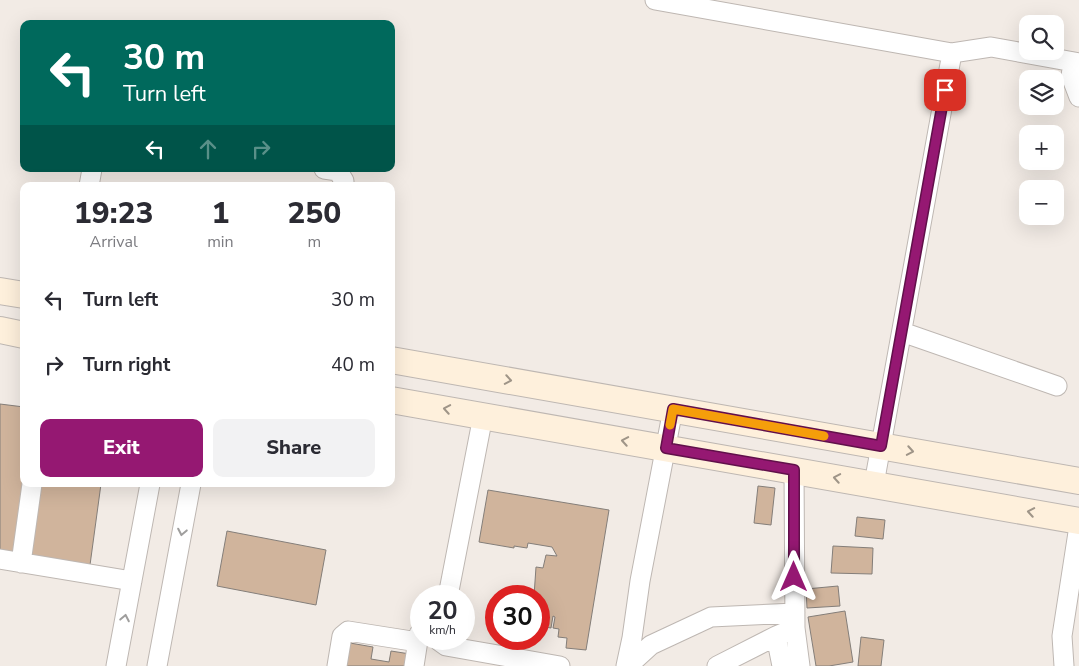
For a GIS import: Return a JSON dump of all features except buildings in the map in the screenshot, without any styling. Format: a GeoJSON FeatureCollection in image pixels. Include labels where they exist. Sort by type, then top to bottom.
{"type":"FeatureCollection","features":[{"type":"Feature","properties":{"kind":"main road"},"geometry":{"type":"LineString","coordinates":[[0,291],[20,294]]}},
{"type":"Feature","properties":{"kind":"main road"},"geometry":{"type":"LineString","coordinates":[[0,330],[20,333]]}},
{"type":"Feature","properties":{"kind":"main road"},"geometry":{"type":"LineString","coordinates":[[395,361],[1079,481]]}},
{"type":"Feature","properties":{"kind":"main road"},"geometry":{"type":"LineString","coordinates":[[395,401],[1079,521]]}},
{"type":"Feature","properties":{"kind":"street"},"geometry":{"type":"LineString","coordinates":[[655,0],[748,8],[952,53],[991,47],[1076,63],[1071,76],[1079,97]]}},
{"type":"Feature","properties":{"kind":"street"},"geometry":{"type":"LineString","coordinates":[[874,484],[952,53]]}},
{"type":"Feature","properties":{"kind":"street"},"geometry":{"type":"LineString","coordinates":[[902,332],[1057,386]]}},
{"type":"Feature","properties":{"kind":"street"},"geometry":{"type":"LineString","coordinates":[[627,666],[640,581],[673,409]]}},
{"type":"Feature","properties":{"kind":"street"},"geometry":{"type":"LineString","coordinates":[[450,585],[483,416]]}},
{"type":"Feature","properties":{"kind":"street"},"geometry":{"type":"LineString","coordinates":[[794,470],[795,620],[800,666]]}},
{"type":"Feature","properties":{"kind":"street"},"geometry":{"type":"LineString","coordinates":[[21,563],[32,487]]}},
{"type":"Feature","properties":{"kind":"street"},"geometry":{"type":"LineString","coordinates":[[116,666],[149,487]]}},
{"type":"Feature","properties":{"kind":"street"},"geometry":{"type":"LineString","coordinates":[[157,666],[190,487]]}},
{"type":"Feature","properties":{"kind":"street"},"geometry":{"type":"LineString","coordinates":[[1069,662],[1062,636],[1079,526]]}},
{"type":"Feature","properties":{"kind":"street"},"geometry":{"type":"LineString","coordinates":[[0,560],[132,581]]}},
{"type":"Feature","properties":{"kind":"street"},"geometry":{"type":"LineString","coordinates":[[627,666],[651,646],[711,617],[795,620]]}},
{"type":"Feature","properties":{"kind":"street"},"geometry":{"type":"LineString","coordinates":[[717,666],[776,636],[795,620]]}},
{"type":"Feature","properties":{"kind":"street"},"geometry":{"type":"LineString","coordinates":[[336,666],[342,636],[348,632],[419,638],[414,666]]}},
{"type":"Feature","properties":{"kind":"street"},"geometry":{"type":"LineString","coordinates":[[776,636],[782,666]]}},
{"type":"Feature","properties":{"kind":"street"},"geometry":{"type":"LineString","coordinates":[[469,650],[560,666]]}},
{"type":"Feature","properties":{"kind":"slow traffic"},"geometry":{"type":"LineString","coordinates":[[670,425],[673,409],[824,436]]}},
{"type":"Feature","properties":{"kind":"route"},"geometry":{"type":"LineString","coordinates":[[794,577],[794,470],[666,448],[673,409],[881,446],[945,90]]}}]}
